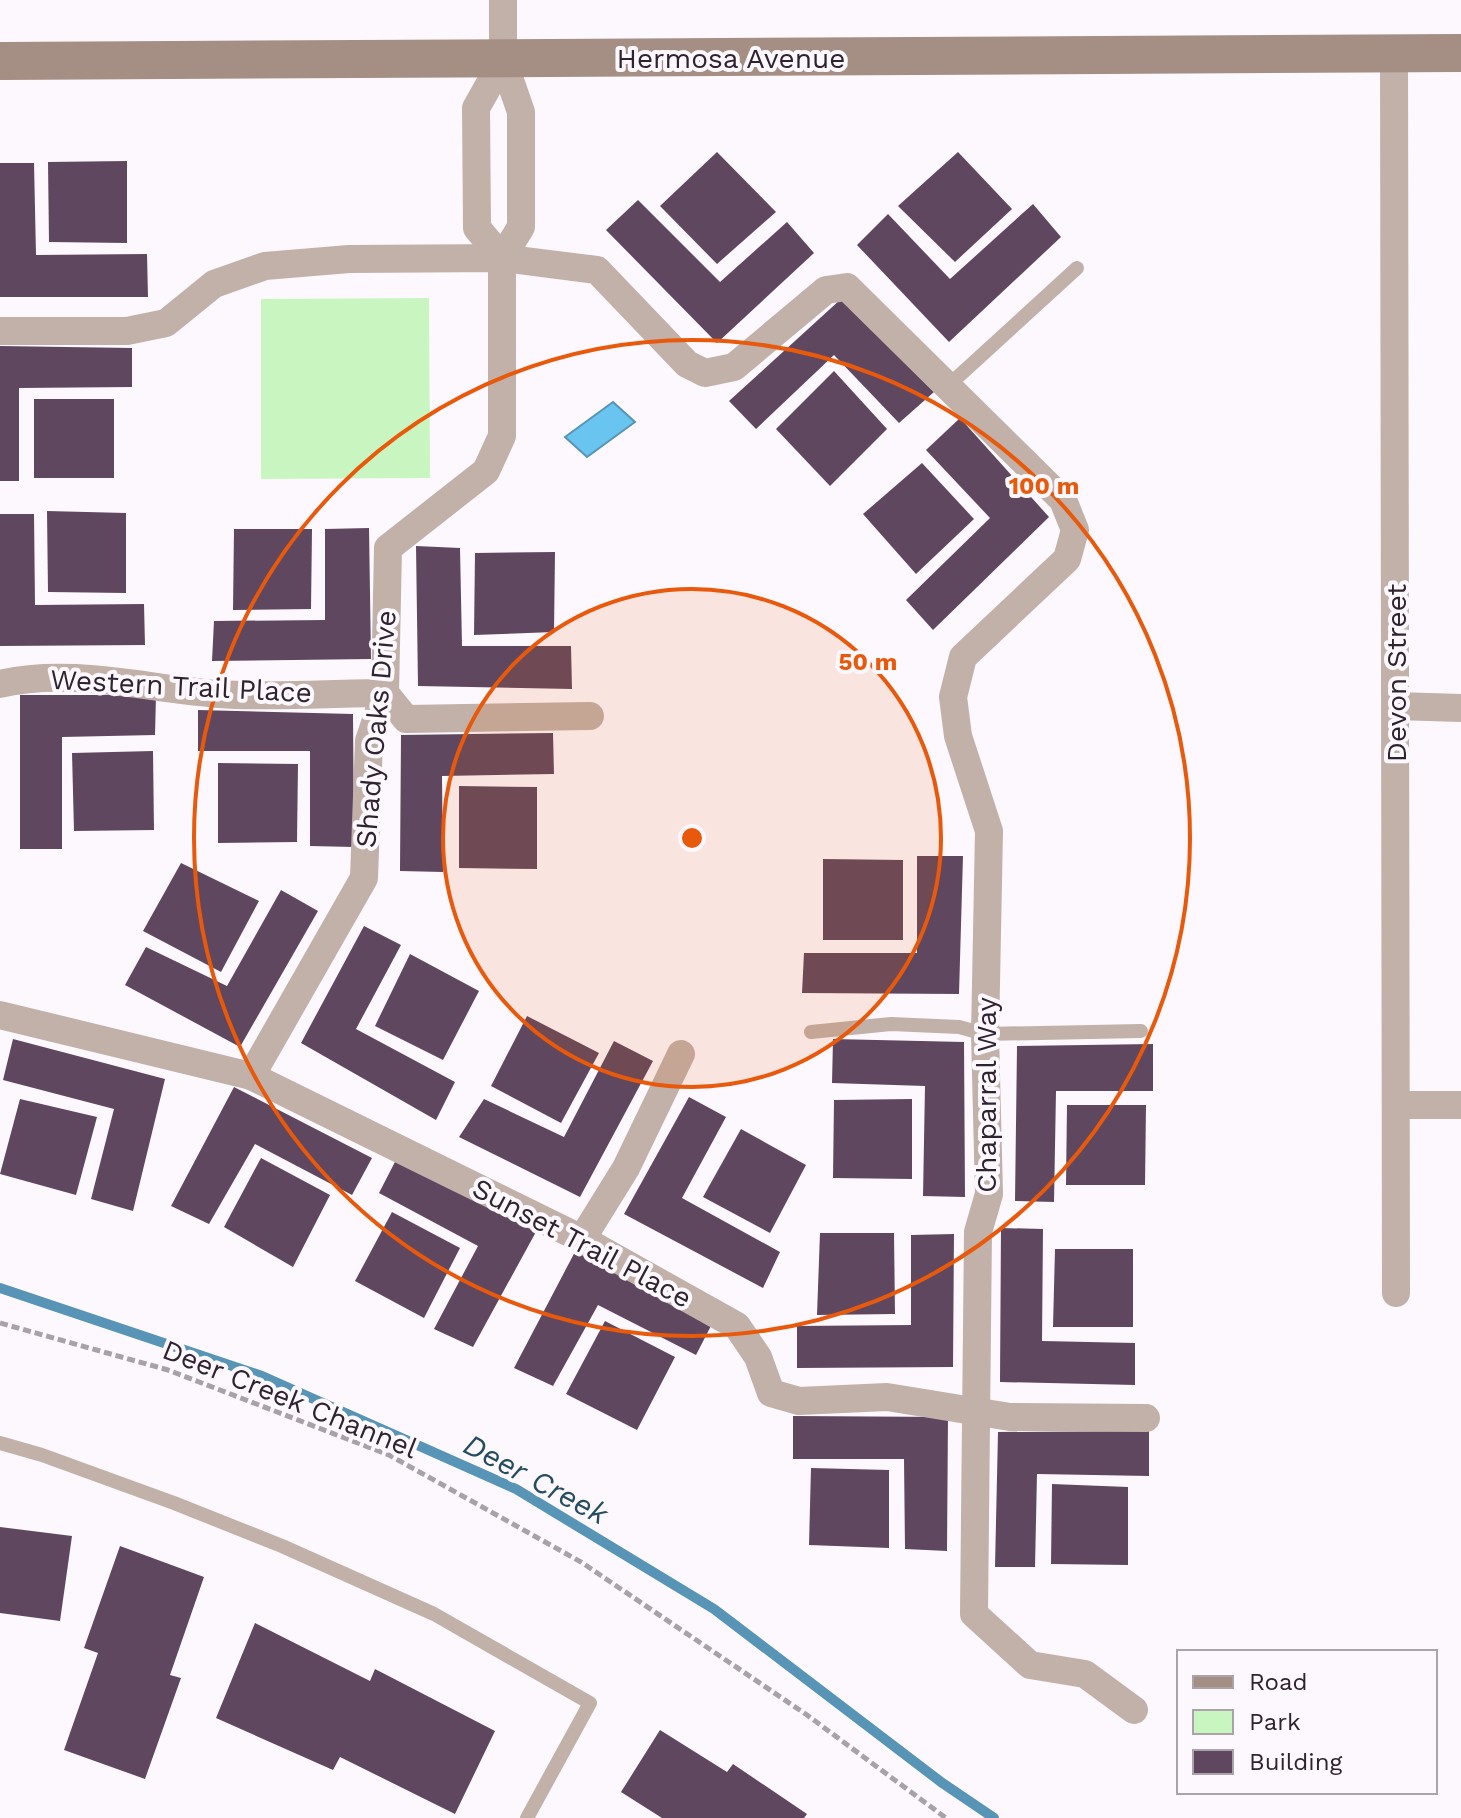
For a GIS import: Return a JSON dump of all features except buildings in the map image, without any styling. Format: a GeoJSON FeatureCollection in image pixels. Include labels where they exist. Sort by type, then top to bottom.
{"type":"FeatureCollection","features":[{"type":"Feature","properties":{"kind":"street"},"geometry":{"type":"LineString","coordinates":[[502,258],[477,228],[476,108],[503,60],[503,0]]}},
{"type":"Feature","properties":{"kind":"street","name":"Devon Street"},"geometry":{"type":"LineString","coordinates":[[1394,53],[1396,1293]]}},
{"type":"Feature","properties":{"kind":"street","name":"Hermosa Avenue"},"geometry":{"type":"LineString","coordinates":[[0,61],[1461,53]]}},
{"type":"Feature","properties":{"kind":"street","name":"Shady Oaks Drive"},"geometry":{"type":"LineString","coordinates":[[251,1076],[364,878],[369,741],[385,693],[388,548],[486,471],[502,436],[502,258],[521,227],[521,112],[503,60]]}},
{"type":"Feature","properties":{"kind":"street"},"geometry":{"type":"LineString","coordinates":[[0,331],[127,331],[166,323],[214,284],[265,266],[349,259],[502,258],[597,270],[687,364],[705,373],[734,367],[826,290],[847,287],[949,385]]}},
{"type":"Feature","properties":{"kind":"street","name":"Chaparral Way"},"geometry":{"type":"LineString","coordinates":[[949,385],[1063,500],[1075,530],[1067,559],[963,657],[953,697],[958,736],[989,831],[985,1034],[989,1194],[978,1232],[974,1614],[1030,1665],[1085,1674],[1134,1710]]}},
{"type":"Feature","properties":{"kind":"street","name":"Western Trail Place"},"geometry":{"type":"LineString","coordinates":[[0,684],[23,679],[160,685],[218,694],[385,693]]}},
{"type":"Feature","properties":{"kind":"street"},"geometry":{"type":"LineString","coordinates":[[385,693],[406,719],[590,716]]}},
{"type":"Feature","properties":{"kind":"street"},"geometry":{"type":"LineString","coordinates":[[1396,706],[1461,708]]}},
{"type":"Feature","properties":{"kind":"street","name":"Sunset Trail Place"},"geometry":{"type":"LineString","coordinates":[[0,1015],[251,1076],[582,1239],[737,1326],[758,1357],[771,1393],[799,1401],[887,1397],[976,1409],[1010,1417],[1146,1418]]}},
{"type":"Feature","properties":{"kind":"street"},"geometry":{"type":"LineString","coordinates":[[582,1239],[626,1168],[681,1054]]}},
{"type":"Feature","properties":{"kind":"street"},"geometry":{"type":"LineString","coordinates":[[1398,1105],[1461,1105]]}},
{"type":"Feature","properties":{"kind":"lane"},"geometry":{"type":"LineString","coordinates":[[949,385],[1077,268]]}},
{"type":"Feature","properties":{"kind":"lane"},"geometry":{"type":"LineString","coordinates":[[811,1032],[891,1024],[959,1027],[985,1034],[1141,1031]]}},
{"type":"Feature","properties":{"kind":"lane"},"geometry":{"type":"LineString","coordinates":[[0,1443],[174,1503],[282,1546],[434,1614],[590,1703],[527,1818]]}},
{"type":"Feature","properties":{"kind":"path","name":"Deer Creek Channel"},"geometry":{"type":"LineString","coordinates":[[0,1323],[168,1370],[389,1455],[581,1562],[807,1715],[946,1818]]}},
{"type":"Feature","properties":{"kind":"green space"},"geometry":{"type":"Polygon","coordinates":[[[429,298],[430,478],[261,479],[261,299],[429,298]]]}},
{"type":"Feature","properties":{"kind":"water"},"geometry":{"type":"Polygon","coordinates":[[[613,402],[635,422],[587,457],[565,437],[613,402]]]}},
{"type":"Feature","properties":{"kind":"waterway","name":"Deer Creek"},"geometry":{"type":"LineString","coordinates":[[0,1288],[262,1376],[516,1489],[714,1609],[941,1782],[994,1818]]}}]}
